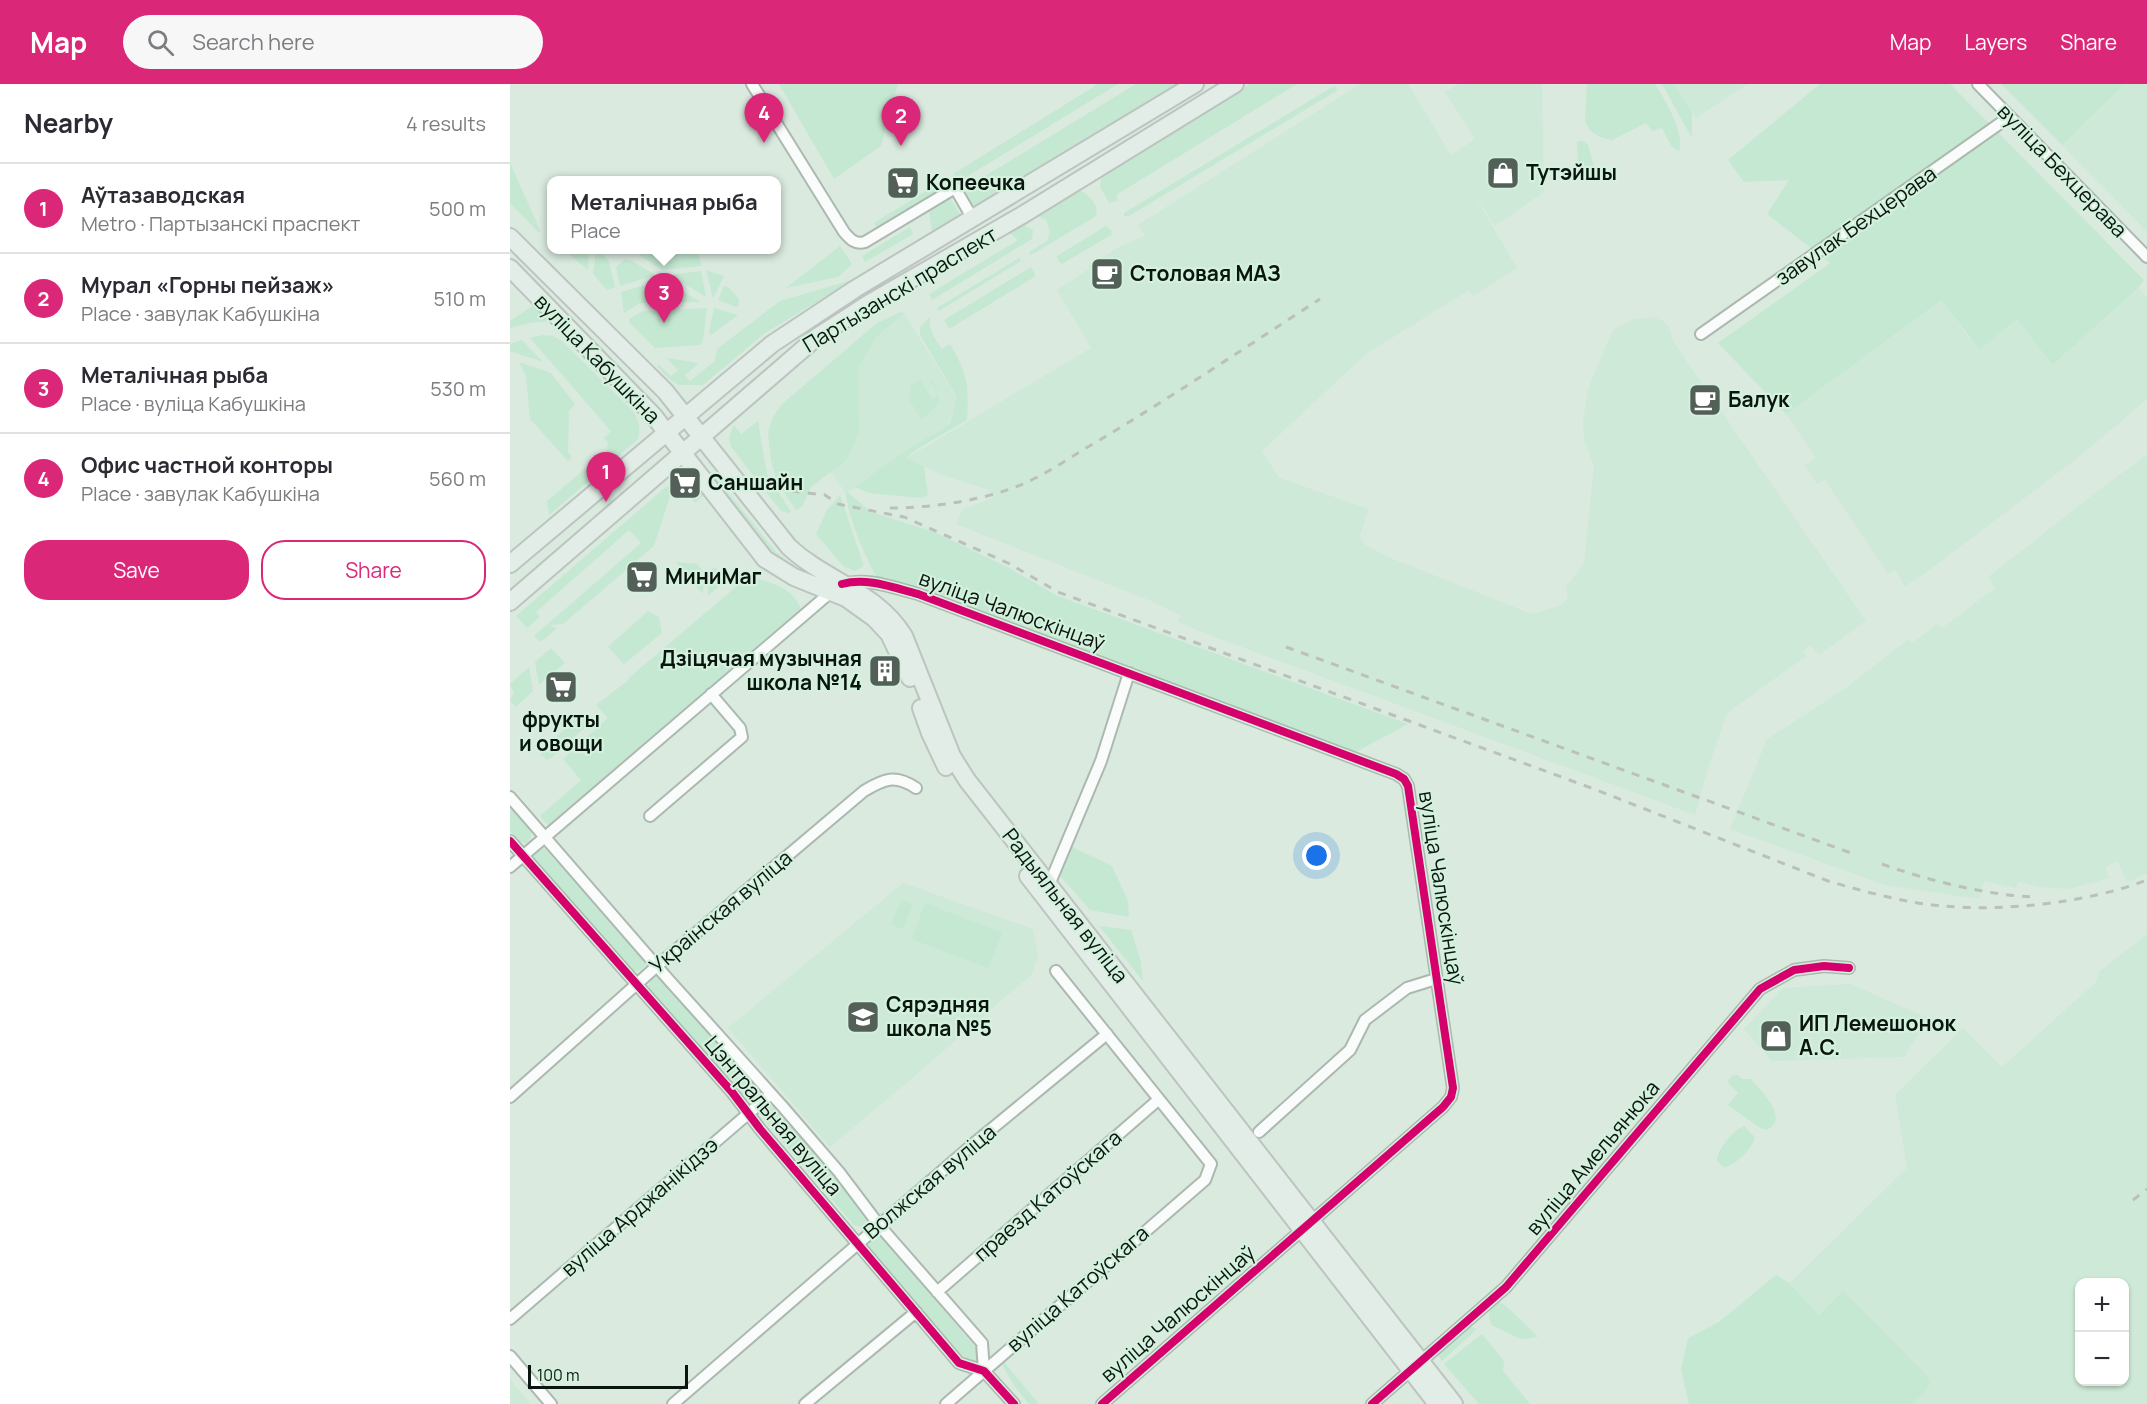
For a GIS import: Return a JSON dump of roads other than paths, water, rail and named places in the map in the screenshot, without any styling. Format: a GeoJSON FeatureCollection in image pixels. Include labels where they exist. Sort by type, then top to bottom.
{"type":"FeatureCollection","features":[{"type":"Feature","properties":{"kind":"main road","name":"Партызанскі праспект"},"geometry":{"type":"LineString","coordinates":[[510,564],[772,344],[855,289],[1195,84]]}},
{"type":"Feature","properties":{"kind":"main road","name":"Партызанскі праспект"},"geometry":{"type":"LineString","coordinates":[[510,602],[817,337],[868,304],[966,249],[1235,84]]}},
{"type":"Feature","properties":{"kind":"main road"},"geometry":{"type":"LineString","coordinates":[[966,249],[978,232],[974,219]]}},
{"type":"Feature","properties":{"kind":"main road","name":"вуліца Кабушкіна"},"geometry":{"type":"LineString","coordinates":[[510,237],[665,391],[686,416]]}},
{"type":"Feature","properties":{"kind":"main road","name":"вуліца Кабушкіна"},"geometry":{"type":"LineString","coordinates":[[510,268],[573,331],[667,432],[682,452]]}},
{"type":"Feature","properties":{"kind":"main road","name":"Радыяльная вуліца"},"geometry":{"type":"LineString","coordinates":[[686,416],[789,547],[889,634],[911,680],[942,761],[1046,900],[1416,1365],[1454,1404]]}},
{"type":"Feature","properties":{"kind":"main road","name":"Радыяльная вуліца"},"geometry":{"type":"LineString","coordinates":[[682,452],[765,559],[794,577],[868,597],[897,624],[904,636],[952,756],[968,780],[1306,1226]]}},
{"type":"Feature","properties":{"kind":"main road","name":"Радыяльная вуліца"},"geometry":{"type":"LineString","coordinates":[[1416,1365],[1437,1404]]}},
{"type":"Feature","properties":{"kind":"street"},"geometry":{"type":"LineString","coordinates":[[752,84],[852,242],[859,244],[865,242],[956,188],[974,219]]}},
{"type":"Feature","properties":{"kind":"street","name":"вуліца Бехцерава"},"geometry":{"type":"LineString","coordinates":[[1978,84],[2147,257]]}},
{"type":"Feature","properties":{"kind":"street","name":"завулак Бехцерава"},"geometry":{"type":"LineString","coordinates":[[1701,334],[2010,117]]}},
{"type":"Feature","properties":{"kind":"street","name":"вуліца Чалюскінцаў"},"geometry":{"type":"LineString","coordinates":[[837,588],[852,582],[876,584],[918,594],[1396,774],[1404,778],[1408,786],[1453,1088],[1452,1097],[1102,1404]]}},
{"type":"Feature","properties":{"kind":"street"},"geometry":{"type":"LineString","coordinates":[[510,867],[837,588]]}},
{"type":"Feature","properties":{"kind":"street"},"geometry":{"type":"LineString","coordinates":[[1049,885],[1101,761],[1129,673]]}},
{"type":"Feature","properties":{"kind":"street"},"geometry":{"type":"LineString","coordinates":[[650,816],[742,737],[740,728],[711,694]]}},
{"type":"Feature","properties":{"kind":"street","name":"Украінская вуліца"},"geometry":{"type":"LineString","coordinates":[[510,1097],[657,966],[864,791],[884,780],[898,778],[916,788]]}},
{"type":"Feature","properties":{"kind":"street","name":"Цэнтральная вуліца"},"geometry":{"type":"LineString","coordinates":[[510,797],[771,1094],[838,1172],[879,1225],[982,1343],[984,1371]]}},
{"type":"Feature","properties":{"kind":"street","name":"Цэнтральная вуліца"},"geometry":{"type":"LineString","coordinates":[[510,841],[732,1092],[748,1114],[959,1363],[984,1371],[1014,1404]]}},
{"type":"Feature","properties":{"kind":"street","name":"вуліца Амельянюка"},"geometry":{"type":"LineString","coordinates":[[1372,1404],[1506,1287],[1760,989],[1794,970],[1824,966],[1849,968]]}},
{"type":"Feature","properties":{"kind":"street"},"geometry":{"type":"LineString","coordinates":[[1056,971],[1158,1100]]}},
{"type":"Feature","properties":{"kind":"street"},"geometry":{"type":"LineString","coordinates":[[1259,1132],[1350,1050],[1365,1020],[1407,988],[1436,979]]}},
{"type":"Feature","properties":{"kind":"street","name":"Волжская вуліца"},"geometry":{"type":"LineString","coordinates":[[673,1404],[879,1225],[1107,1034]]}},
{"type":"Feature","properties":{"kind":"street","name":"вуліца Арджанікідзэ"},"geometry":{"type":"LineString","coordinates":[[510,1319],[771,1094]]}},
{"type":"Feature","properties":{"kind":"street","name":"вуліца Катоўскага"},"geometry":{"type":"LineString","coordinates":[[946,1404],[1205,1180],[1211,1164],[1158,1100]]}},
{"type":"Feature","properties":{"kind":"street","name":"праезд Катоўскага"},"geometry":{"type":"LineString","coordinates":[[937,1292],[1158,1100]]}},
{"type":"Feature","properties":{"kind":"street"},"geometry":{"type":"LineString","coordinates":[[805,1404],[916,1312]]}},
{"type":"Feature","properties":{"kind":"street"},"geometry":{"type":"LineString","coordinates":[[510,1356],[551,1404]]}},
{"type":"Feature","properties":{"kind":"railway"},"geometry":{"type":"LineString","coordinates":[[890,508],[942,505],[978,498],[1036,478],[1154,407],[1320,299]]}},
{"type":"Feature","properties":{"kind":"railway"},"geometry":{"type":"LineString","coordinates":[[792,491],[825,495],[838,504],[904,517],[1008,563],[1058,592],[1594,789],[1828,881],[1886,897],[1915,902],[1968,908],[1993,908],[2047,904],[2100,894],[2147,880]]}},
{"type":"Feature","properties":{"kind":"railway"},"geometry":{"type":"LineString","coordinates":[[1286,647],[1851,853]]}},
{"type":"Feature","properties":{"kind":"railway"},"geometry":{"type":"LineString","coordinates":[[1882,864],[1956,886],[2033,897]]}},
{"type":"Feature","properties":{"kind":"railway"},"geometry":{"type":"LineString","coordinates":[[2133,1200],[2147,1189]]}},
{"type":"Feature","properties":{"kind":"place","name":"Офис частной конторы"},"geometry":{"type":"Point","coordinates":[764,143]}},
{"type":"Feature","properties":{"kind":"place","name":"Мурал «Горны пейзаж»"},"geometry":{"type":"Point","coordinates":[901,146]}},
{"type":"Feature","properties":{"kind":"place","name":"Тутэйшы"},"geometry":{"type":"Point","coordinates":[1503,173]}},
{"type":"Feature","properties":{"kind":"place","name":"Копеечка"},"geometry":{"type":"Point","coordinates":[903,183]}},
{"type":"Feature","properties":{"kind":"place","name":"Столовая МАЗ"},"geometry":{"type":"Point","coordinates":[1107,274]}},
{"type":"Feature","properties":{"kind":"place","name":"Металічная рыба"},"geometry":{"type":"Point","coordinates":[664,323]}},
{"type":"Feature","properties":{"kind":"place","name":"Балук"},"geometry":{"type":"Point","coordinates":[1705,400]}},
{"type":"Feature","properties":{"kind":"place","name":"Саншайн"},"geometry":{"type":"Point","coordinates":[685,483]}},
{"type":"Feature","properties":{"kind":"place","name":"Аўтазаводская"},"geometry":{"type":"Point","coordinates":[606,502]}},
{"type":"Feature","properties":{"kind":"place","name":"МиниМаг"},"geometry":{"type":"Point","coordinates":[642,577]}},
{"type":"Feature","properties":{"kind":"place","name":"Дзіцячая музычная школа №14"},"geometry":{"type":"Point","coordinates":[885,671]}},
{"type":"Feature","properties":{"kind":"place","name":"фрукты и овощи"},"geometry":{"type":"Point","coordinates":[561,687]}},
{"type":"Feature","properties":{"kind":"place","name":"Сярэдняя школа №5"},"geometry":{"type":"Point","coordinates":[863,1017]}},
{"type":"Feature","properties":{"kind":"place","name":"ИП Лемешонок А.С."},"geometry":{"type":"Point","coordinates":[1776,1036]}}]}
